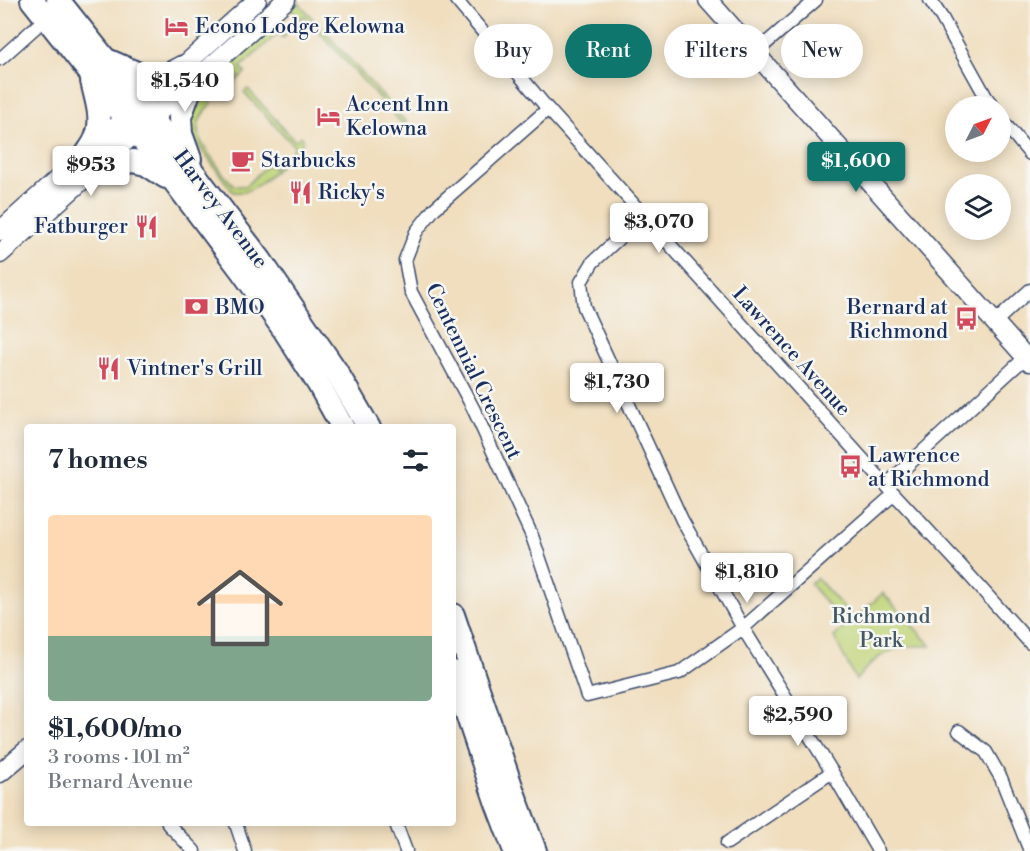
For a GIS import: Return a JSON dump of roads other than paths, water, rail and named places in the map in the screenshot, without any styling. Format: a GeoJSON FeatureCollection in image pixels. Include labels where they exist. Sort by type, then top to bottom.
{"type":"FeatureCollection","features":[{"type":"Feature","properties":{"kind":"highway","name":"Harvey Avenue"},"geometry":{"type":"LineString","coordinates":[[32,0],[52,9],[187,180],[261,261],[336,371],[367,424]]}},
{"type":"Feature","properties":{"kind":"highway"},"geometry":{"type":"LineString","coordinates":[[97,65],[148,78],[188,74],[180,117],[187,180],[133,161],[91,161],[100,122],[97,65]]}},
{"type":"Feature","properties":{"kind":"highway","name":"Harvey Avenue"},"geometry":{"type":"LineString","coordinates":[[187,180],[285,331],[341,424]]}},
{"type":"Feature","properties":{"kind":"highway"},"geometry":{"type":"LineString","coordinates":[[456,624],[535,851]]}},
{"type":"Feature","properties":{"kind":"highway"},"geometry":{"type":"LineString","coordinates":[[456,681],[515,851]]}},
{"type":"Feature","properties":{"kind":"main road"},"geometry":{"type":"LineString","coordinates":[[188,74],[257,0]]}},
{"type":"Feature","properties":{"kind":"main road"},"geometry":{"type":"LineString","coordinates":[[708,0],[729,24]]}},
{"type":"Feature","properties":{"kind":"main road"},"geometry":{"type":"LineString","coordinates":[[0,254],[91,161],[188,74],[276,3]]}},
{"type":"Feature","properties":{"kind":"main road"},"geometry":{"type":"LineString","coordinates":[[769,69],[1028,359]]}},
{"type":"Feature","properties":{"kind":"main road"},"geometry":{"type":"LineString","coordinates":[[0,231],[91,161]]}},
{"type":"Feature","properties":{"kind":"main road"},"geometry":{"type":"LineString","coordinates":[[0,774],[24,753]]}},
{"type":"Feature","properties":{"kind":"street","name":"Lawrence Avenue"},"geometry":{"type":"LineString","coordinates":[[456,0],[548,109],[1030,643]]}},
{"type":"Feature","properties":{"kind":"street"},"geometry":{"type":"LineString","coordinates":[[769,41],[816,0]]}},
{"type":"Feature","properties":{"kind":"street"},"geometry":{"type":"LineString","coordinates":[[930,0],[985,96]]}},
{"type":"Feature","properties":{"kind":"street"},"geometry":{"type":"LineString","coordinates":[[0,59],[52,9]]}},
{"type":"Feature","properties":{"kind":"street","name":"Centennial Crescent"},"geometry":{"type":"LineString","coordinates":[[548,109],[435,209],[416,232],[405,260],[411,292],[474,408],[532,536],[587,696],[679,673],[743,628]]}},
{"type":"Feature","properties":{"kind":"street"},"geometry":{"type":"LineString","coordinates":[[1011,131],[1030,154]]}},
{"type":"Feature","properties":{"kind":"street"},"geometry":{"type":"LineString","coordinates":[[644,215],[593,262],[581,282],[584,308],[681,520],[743,628],[878,851]]}},
{"type":"Feature","properties":{"kind":"street"},"geometry":{"type":"LineString","coordinates":[[995,322],[1030,290]]}},
{"type":"Feature","properties":{"kind":"street"},"geometry":{"type":"LineString","coordinates":[[743,628],[1028,359]]}},
{"type":"Feature","properties":{"kind":"street"},"geometry":{"type":"LineString","coordinates":[[959,731],[986,752],[1001,778],[1030,851]]}},
{"type":"Feature","properties":{"kind":"street"},"geometry":{"type":"LineString","coordinates":[[727,843],[832,772]]}},
{"type":"Feature","properties":{"kind":"street"},"geometry":{"type":"LineString","coordinates":[[170,826],[194,851]]}},
{"type":"Feature","properties":{"kind":"street"},"geometry":{"type":"LineString","coordinates":[[237,826],[245,851]]}},
{"type":"Feature","properties":{"kind":"street"},"geometry":{"type":"LineString","coordinates":[[397,826],[406,851]]}},
{"type":"Feature","properties":{"kind":"place","name":"Econo Lodge Kelowna"},"geometry":{"type":"Point","coordinates":[177,26]}},
{"type":"Feature","properties":{"kind":"place","name":"Accent Inn Kelowna"},"geometry":{"type":"Point","coordinates":[328,116]}},
{"type":"Feature","properties":{"kind":"place","name":"Starbucks"},"geometry":{"type":"Point","coordinates":[243,160]}},
{"type":"Feature","properties":{"kind":"place","name":"Ricky's"},"geometry":{"type":"Point","coordinates":[300,192]}},
{"type":"Feature","properties":{"kind":"place","name":"Fatburger"},"geometry":{"type":"Point","coordinates":[146,226]}},
{"type":"Feature","properties":{"kind":"place","name":"BMO"},"geometry":{"type":"Point","coordinates":[197,307]}},
{"type":"Feature","properties":{"kind":"place","name":"Bernard at Richmond"},"geometry":{"type":"Point","coordinates":[966,319]}},
{"type":"Feature","properties":{"kind":"place","name":"Vintner's Grill"},"geometry":{"type":"Point","coordinates":[109,368]}},
{"type":"Feature","properties":{"kind":"place","name":"Lawrence at Richmond"},"geometry":{"type":"Point","coordinates":[850,467]}},
{"type":"Feature","properties":{"kind":"park label","name":"Richmond Park"},"geometry":{"type":"Point","coordinates":[881,628]}}]}
